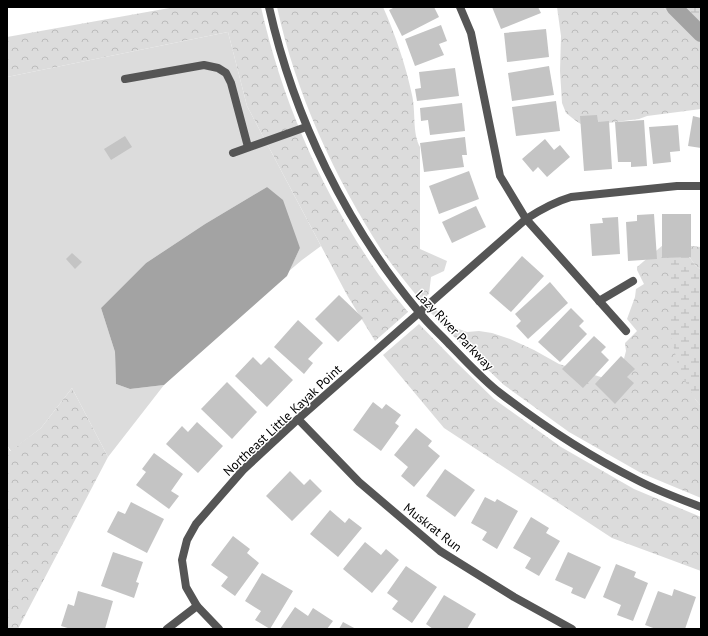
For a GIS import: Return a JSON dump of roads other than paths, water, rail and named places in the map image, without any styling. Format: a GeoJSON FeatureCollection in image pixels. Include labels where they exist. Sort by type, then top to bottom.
{"type":"FeatureCollection","features":[{"type":"Feature","properties":{"kind":"street","name":"Lazy River Parkway"},"geometry":{"type":"LineString","coordinates":[[269,7],[275,36],[306,127],[339,194],[376,257],[419,313],[499,392],[565,439],[638,481],[701,507]]}},
{"type":"Feature","properties":{"kind":"street"},"geometry":{"type":"LineString","coordinates":[[460,7],[471,33],[500,176],[526,220],[626,332]]}},
{"type":"Feature","properties":{"kind":"street"},"geometry":{"type":"LineString","coordinates":[[125,79],[204,65],[218,68],[226,73],[231,83],[248,148]]}},
{"type":"Feature","properties":{"kind":"street"},"geometry":{"type":"LineString","coordinates":[[233,153],[306,127]]}},
{"type":"Feature","properties":{"kind":"street","name":"Northeast Little Kayak Point"},"geometry":{"type":"LineString","coordinates":[[197,606],[186,587],[182,560],[187,540],[196,524],[243,470],[526,220],[543,208],[571,197],[677,186],[701,186]]}},
{"type":"Feature","properties":{"kind":"street"},"geometry":{"type":"LineString","coordinates":[[599,301],[634,281]]}},
{"type":"Feature","properties":{"kind":"street","name":"Muskrat Run"},"geometry":{"type":"LineString","coordinates":[[298,420],[359,482],[440,551],[514,597],[572,629]]}},
{"type":"Feature","properties":{"kind":"street"},"geometry":{"type":"LineString","coordinates":[[167,629],[197,606],[219,629]]}},
{"type":"Feature","properties":{"kind":"waterway"},"geometry":{"type":"LineString","coordinates":[[674,7],[701,34]]}}]}
